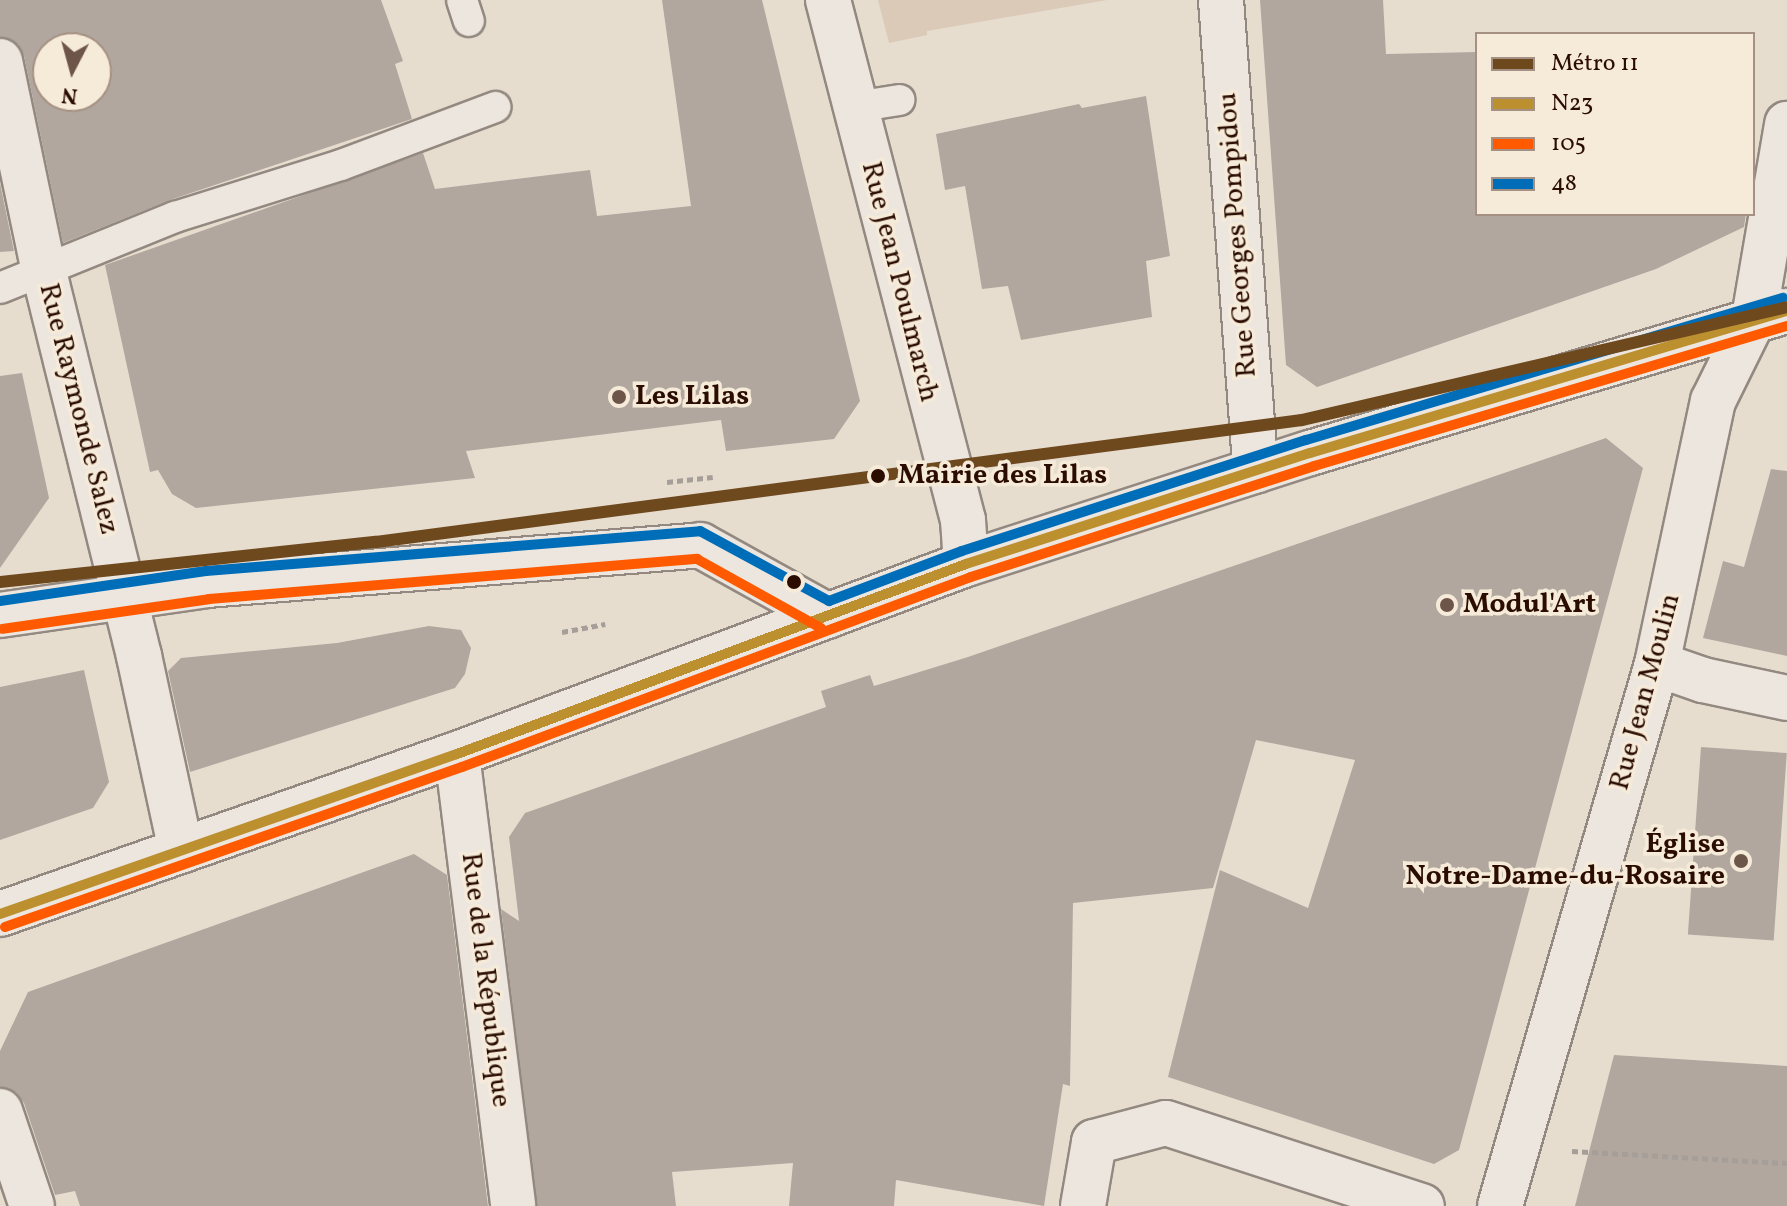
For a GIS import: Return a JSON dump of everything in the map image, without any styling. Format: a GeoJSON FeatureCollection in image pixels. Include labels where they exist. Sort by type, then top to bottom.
{"type":"FeatureCollection","features":[{"type":"Feature","properties":{"kind":"street","name":"Rue Jean Poulmarch"},"geometry":{"type":"LineString","coordinates":[[828,0],[963,520],[966,564]]}},
{"type":"Feature","properties":{"kind":"street","name":"Rue Georges Pompidou"},"geometry":{"type":"LineString","coordinates":[[1221,0],[1256,471]]}},
{"type":"Feature","properties":{"kind":"street","name":"Rue Raymonde Salez"},"geometry":{"type":"LineString","coordinates":[[0,61],[44,272],[181,851]]}},
{"type":"Feature","properties":{"kind":"street","name":"Rue Jean Moulin"},"geometry":{"type":"LineString","coordinates":[[1500,1206],[1657,664],[1713,401],[1770,314],[1787,124]]}},
{"type":"Feature","properties":{"kind":"street"},"geometry":{"type":"LineString","coordinates":[[0,914],[457,754],[966,564],[1256,471],[1770,314]]}},
{"type":"Feature","properties":{"kind":"street"},"geometry":{"type":"LineString","coordinates":[[0,615],[123,596],[700,545],[828,616]]}},
{"type":"Feature","properties":{"kind":"street"},"geometry":{"type":"LineString","coordinates":[[1657,664],[1733,688],[1787,698]]}},
{"type":"Feature","properties":{"kind":"street","name":"Rue de la République"},"geometry":{"type":"LineString","coordinates":[[457,754],[513,1206]]}},
{"type":"Feature","properties":{"kind":"street"},"geometry":{"type":"LineString","coordinates":[[0,1111],[32,1206]]}},
{"type":"Feature","properties":{"kind":"street"},"geometry":{"type":"LineString","coordinates":[[1083,1206],[1094,1142],[1166,1123],[1422,1206]]}},
{"type":"Feature","properties":{"kind":"lane"},"geometry":{"type":"LineString","coordinates":[[855,107],[899,100]]}},
{"type":"Feature","properties":{"kind":"lane"},"geometry":{"type":"LineString","coordinates":[[0,288],[175,217],[341,165],[495,107]]}},
{"type":"Feature","properties":{"kind":"path"},"geometry":{"type":"LineString","coordinates":[[667,482],[713,477]]}},
{"type":"Feature","properties":{"kind":"path"},"geometry":{"type":"LineString","coordinates":[[562,632],[605,624]]}},
{"type":"Feature","properties":{"kind":"path"},"geometry":{"type":"LineString","coordinates":[[1516,1150],[1787,1163]]}},
{"type":"Feature","properties":{"kind":"shaded area"},"geometry":{"type":"Polygon","coordinates":[[[878,0],[1107,0],[927,31],[927,35],[889,43],[878,0]]]}},
{"type":"Feature","properties":{"kind":"building"},"geometry":{"type":"Polygon","coordinates":[[[0,0],[381,0],[403,61],[395,64],[412,119],[170,200],[63,243],[36,112],[112,112],[112,32],[32,32],[32,94],[24,56],[18,44],[0,37],[0,0]]]}},
{"type":"Feature","properties":{"kind":"building"},"geometry":{"type":"Polygon","coordinates":[[[662,0],[762,0],[860,401],[834,439],[726,451],[721,420],[466,451],[475,478],[196,508],[172,494],[158,470],[150,472],[105,265],[423,153],[435,189],[590,170],[597,216],[691,206],[662,0]]]}},
{"type":"Feature","properties":{"kind":"building"},"geometry":{"type":"Polygon","coordinates":[[[1260,0],[1383,0],[1386,54],[1475,52],[1475,216],[1746,216],[1744,227],[1656,269],[1317,387],[1286,365],[1260,0]]]}},
{"type":"Feature","properties":{"kind":"building"},"geometry":{"type":"Polygon","coordinates":[[[1146,96],[1170,256],[1146,261],[1152,317],[1021,340],[1008,286],[982,289],[965,186],[945,190],[936,134],[1079,104],[1082,108],[1146,96]]]}},
{"type":"Feature","properties":{"kind":"building"},"geometry":{"type":"Polygon","coordinates":[[[0,183],[14,251],[0,252],[0,183]]]}},
{"type":"Feature","properties":{"kind":"building"},"geometry":{"type":"Polygon","coordinates":[[[22,373],[49,498],[0,568],[0,376],[22,373]]]}},
{"type":"Feature","properties":{"kind":"building"},"geometry":{"type":"Polygon","coordinates":[[[1606,438],[1643,468],[1459,1150],[1434,1164],[1168,1077],[1220,870],[1308,908],[1355,760],[1256,740],[1213,888],[1073,903],[1070,1086],[1063,1084],[1044,1206],[896,1180],[894,1206],[789,1206],[793,1163],[672,1172],[676,1206],[537,1206],[501,909],[519,921],[509,837],[525,813],[826,707],[821,691],[870,675],[874,686],[968,657],[1606,438]]]}},
{"type":"Feature","properties":{"kind":"building"},"geometry":{"type":"Polygon","coordinates":[[[1771,469],[1787,471],[1787,656],[1703,638],[1723,561],[1744,567],[1771,469]]]}},
{"type":"Feature","properties":{"kind":"building"},"geometry":{"type":"Polygon","coordinates":[[[429,626],[461,630],[471,648],[465,674],[455,688],[190,772],[168,671],[181,658],[337,643],[429,626]]]}},
{"type":"Feature","properties":{"kind":"building"},"geometry":{"type":"Polygon","coordinates":[[[84,670],[109,782],[93,808],[0,840],[0,687],[84,670]]]}},
{"type":"Feature","properties":{"kind":"building","name":"Église Notre-Dame-du-Rosaire"},"geometry":{"type":"Polygon","coordinates":[[[1701,747],[1787,753],[1774,941],[1688,935],[1701,747]]]}},
{"type":"Feature","properties":{"kind":"building"},"geometry":{"type":"Polygon","coordinates":[[[414,854],[447,875],[488,1206],[80,1206],[75,1191],[55,1195],[24,1103],[16,1092],[0,1087],[0,1051],[28,992],[414,854]]]}},
{"type":"Feature","properties":{"kind":"building"},"geometry":{"type":"Polygon","coordinates":[[[1614,1055],[1787,1066],[1787,1206],[1575,1206],[1614,1055]]]}},
{"type":"Feature","properties":{"kind":"metro line","name":"11"},"geometry":{"type":"LineString","coordinates":[[0,582],[376,542],[1302,420],[1787,307]]}},
{"type":"Feature","properties":{"kind":"transit line","name":"48"},"geometry":{"type":"LineString","coordinates":[[0,601],[206,571],[700,531],[829,601],[962,551],[1306,440],[1783,298]]}},
{"type":"Feature","properties":{"kind":"transit line","name":"N23"},"geometry":{"type":"LineString","coordinates":[[0,914],[457,754],[966,564],[1310,453],[1787,311]]}},
{"type":"Feature","properties":{"kind":"transit line","name":"105"},"geometry":{"type":"LineString","coordinates":[[5,927],[462,767],[971,577],[1314,466],[1787,326]]}},
{"type":"Feature","properties":{"kind":"transit line","name":"105"},"geometry":{"type":"LineString","coordinates":[[2,629],[209,599],[697,559],[821,628]]}},
{"type":"Feature","properties":{"kind":"place","name":"Les Lilas"},"geometry":{"type":"Point","coordinates":[619,397]}},
{"type":"Feature","properties":{"kind":"place","name":"Mairie des Lilas"},"geometry":{"type":"Point","coordinates":[878,476]}},
{"type":"Feature","properties":{"kind":"place","name":"Modul'Art"},"geometry":{"type":"Point","coordinates":[1447,605]}},
{"type":"Feature","properties":{"kind":"place","name":"Église Notre-Dame-du-Rosaire"},"geometry":{"type":"Point","coordinates":[1741,861]}}]}
